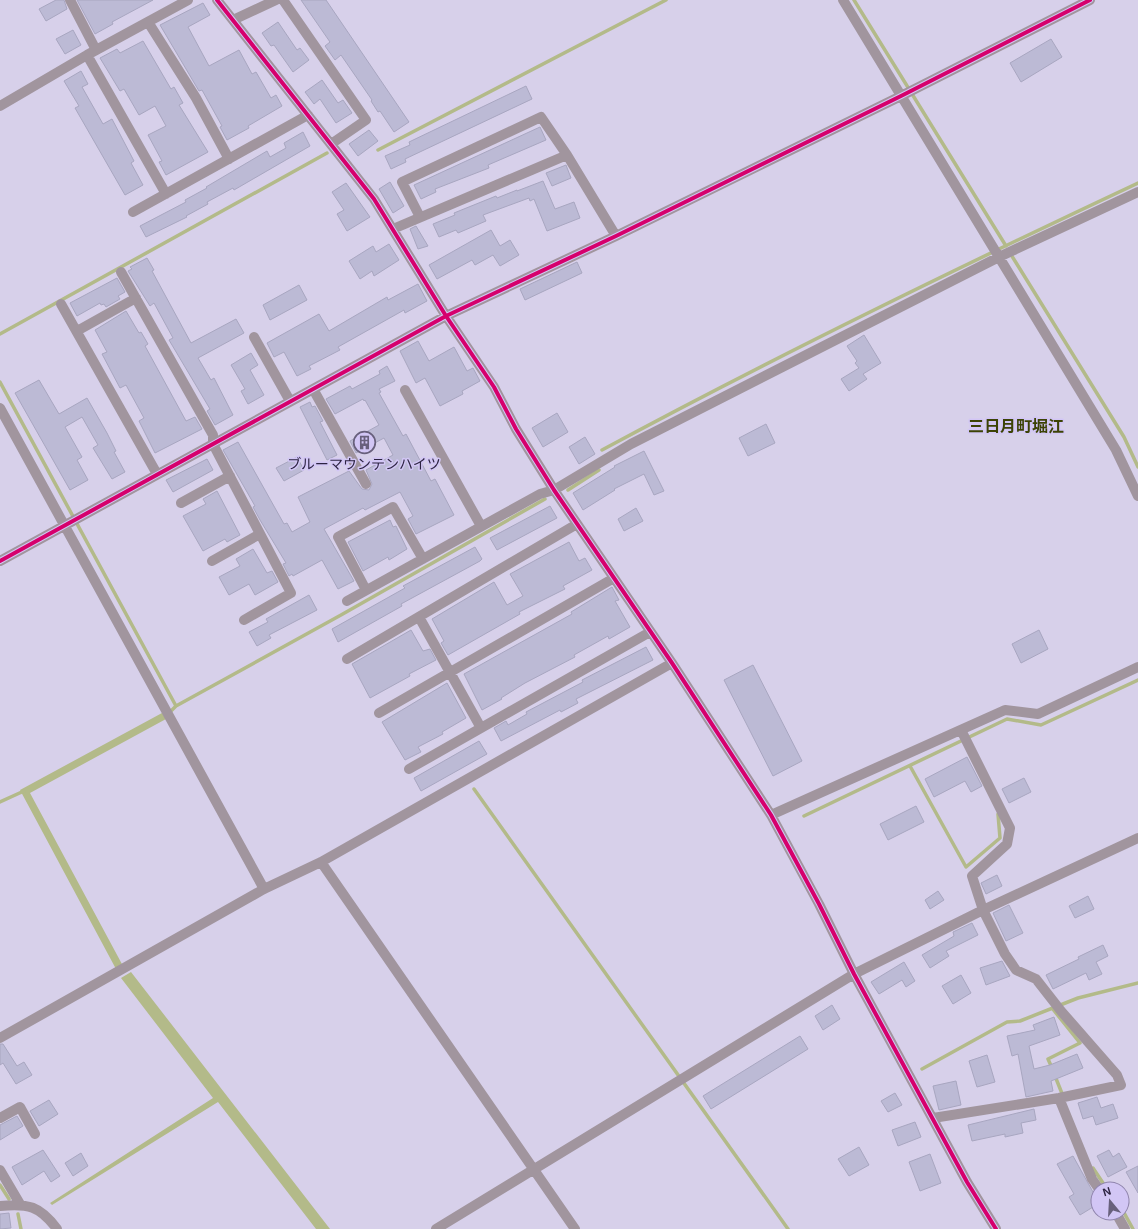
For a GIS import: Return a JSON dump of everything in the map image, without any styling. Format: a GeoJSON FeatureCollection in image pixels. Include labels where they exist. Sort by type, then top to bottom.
{"type":"FeatureCollection","features":[{"type":"Feature","properties":{"kind":"street"},"geometry":{"type":"LineString","coordinates":[[70,0],[96,50]]}},
{"type":"Feature","properties":{"kind":"street"},"geometry":{"type":"LineString","coordinates":[[0,106],[86,55],[188,0]]}},
{"type":"Feature","properties":{"kind":"street"},"geometry":{"type":"LineString","coordinates":[[217,0],[374,199],[446,316],[494,387],[516,429],[554,490],[672,663],[771,815],[819,904],[854,974],[967,1182],[996,1229]]}},
{"type":"Feature","properties":{"kind":"street"},"geometry":{"type":"LineString","coordinates":[[233,20],[276,0]]}},
{"type":"Feature","properties":{"kind":"street"},"geometry":{"type":"LineString","coordinates":[[284,0],[366,120],[331,144]]}},
{"type":"Feature","properties":{"kind":"street"},"geometry":{"type":"LineString","coordinates":[[843,0],[1116,450],[1138,496]]}},
{"type":"Feature","properties":{"kind":"street"},"geometry":{"type":"LineString","coordinates":[[0,561],[446,316],[616,236],[901,96],[1090,0]]}},
{"type":"Feature","properties":{"kind":"street"},"geometry":{"type":"LineString","coordinates":[[148,22],[196,98],[228,159]]}},
{"type":"Feature","properties":{"kind":"street"},"geometry":{"type":"LineString","coordinates":[[86,55],[166,194]]}},
{"type":"Feature","properties":{"kind":"street"},"geometry":{"type":"LineString","coordinates":[[134,212],[308,115]]}},
{"type":"Feature","properties":{"kind":"street"},"geometry":{"type":"LineString","coordinates":[[420,217],[402,182],[541,117],[567,155],[616,236]]}},
{"type":"Feature","properties":{"kind":"street"},"geometry":{"type":"LineString","coordinates":[[392,229],[567,155]]}},
{"type":"Feature","properties":{"kind":"street"},"geometry":{"type":"LineString","coordinates":[[346,601],[540,494],[554,490],[631,444],[999,257],[1138,192]]}},
{"type":"Feature","properties":{"kind":"street"},"geometry":{"type":"LineString","coordinates":[[121,272],[213,435],[213,444],[292,593],[244,620]]}},
{"type":"Feature","properties":{"kind":"street"},"geometry":{"type":"LineString","coordinates":[[76,331],[136,298]]}},
{"type":"Feature","properties":{"kind":"street"},"geometry":{"type":"LineString","coordinates":[[62,304],[157,474]]}},
{"type":"Feature","properties":{"kind":"street"},"geometry":{"type":"LineString","coordinates":[[254,336],[290,401]]}},
{"type":"Feature","properties":{"kind":"street"},"geometry":{"type":"LineString","coordinates":[[313,389],[366,484]]}},
{"type":"Feature","properties":{"kind":"street"},"geometry":{"type":"LineString","coordinates":[[405,390],[481,526]]}},
{"type":"Feature","properties":{"kind":"street"},"geometry":{"type":"LineString","coordinates":[[0,408],[264,889]]}},
{"type":"Feature","properties":{"kind":"street"},"geometry":{"type":"LineString","coordinates":[[181,503],[230,476]]}},
{"type":"Feature","properties":{"kind":"street"},"geometry":{"type":"LineString","coordinates":[[366,590],[338,537],[379,514],[393,507],[423,559]]}},
{"type":"Feature","properties":{"kind":"street"},"geometry":{"type":"LineString","coordinates":[[348,659],[577,524]]}},
{"type":"Feature","properties":{"kind":"street"},"geometry":{"type":"LineString","coordinates":[[212,561],[260,534]]}},
{"type":"Feature","properties":{"kind":"street"},"geometry":{"type":"LineString","coordinates":[[379,713],[614,578]]}},
{"type":"Feature","properties":{"kind":"street"},"geometry":{"type":"LineString","coordinates":[[420,617],[482,728]]}},
{"type":"Feature","properties":{"kind":"street"},"geometry":{"type":"LineString","coordinates":[[409,769],[650,632]]}},
{"type":"Feature","properties":{"kind":"street"},"geometry":{"type":"LineString","coordinates":[[0,1038],[264,889],[321,862],[672,663]]}},
{"type":"Feature","properties":{"kind":"street"},"geometry":{"type":"LineString","coordinates":[[771,815],[1005,710],[1038,714],[1138,667]]}},
{"type":"Feature","properties":{"kind":"street"},"geometry":{"type":"LineString","coordinates":[[933,1118],[1063,1097],[1122,1085],[1116,1074],[1061,1011],[1036,979],[1016,970],[1005,954],[983,910],[972,876],[1007,844],[1010,828],[961,730]]}},
{"type":"Feature","properties":{"kind":"street"},"geometry":{"type":"LineString","coordinates":[[436,1229],[854,974],[983,910],[1138,838]]}},
{"type":"Feature","properties":{"kind":"street"},"geometry":{"type":"LineString","coordinates":[[321,862],[575,1229]]}},
{"type":"Feature","properties":{"kind":"street"},"geometry":{"type":"LineString","coordinates":[[1063,1097],[1093,1181]]}},
{"type":"Feature","properties":{"kind":"street"},"geometry":{"type":"LineString","coordinates":[[0,1118],[20,1107],[35,1134]]}},
{"type":"Feature","properties":{"kind":"street"},"geometry":{"type":"LineString","coordinates":[[0,1170],[20,1204]]}},
{"type":"Feature","properties":{"kind":"street"},"geometry":{"type":"LineString","coordinates":[[0,1206],[20,1204],[37,1208],[57,1229]]}},
{"type":"Feature","properties":{"kind":"shaded area"},"geometry":{"type":"Polygon","coordinates":[[[162,713],[166,719],[30,793],[123,966],[116,969],[20,790],[162,713]]]}},
{"type":"Feature","properties":{"kind":"shaded area"},"geometry":{"type":"Polygon","coordinates":[[[131,972],[330,1229],[316,1229],[218,1102],[52,1205],[50,1203],[213,1098],[121,978],[131,972]]]}},
{"type":"Feature","properties":{"kind":"building"},"geometry":{"type":"Polygon","coordinates":[[[56,0],[64,0],[67,9],[46,21],[39,9],[56,0]]]}},
{"type":"Feature","properties":{"kind":"building"},"geometry":{"type":"Polygon","coordinates":[[[77,0],[153,0],[112,22],[113,24],[95,34],[77,0]]]}},
{"type":"Feature","properties":{"kind":"building"},"geometry":{"type":"Polygon","coordinates":[[[301,0],[326,0],[409,122],[394,132],[380,111],[378,112],[371,101],[372,100],[341,55],[335,60],[325,46],[330,42],[301,0]]]}},
{"type":"Feature","properties":{"kind":"building"},"geometry":{"type":"Polygon","coordinates":[[[203,3],[210,15],[188,27],[209,66],[239,50],[252,74],[256,72],[271,98],[276,95],[282,106],[248,126],[249,128],[227,140],[220,127],[222,126],[202,90],[199,91],[160,25],[203,3]]]}},
{"type":"Feature","properties":{"kind":"building"},"geometry":{"type":"Polygon","coordinates":[[[278,22],[297,50],[300,48],[309,60],[293,72],[274,45],[271,46],[262,33],[278,22]]]}},
{"type":"Feature","properties":{"kind":"building"},"geometry":{"type":"Polygon","coordinates":[[[73,30],[81,45],[65,54],[56,39],[73,30]]]}},
{"type":"Feature","properties":{"kind":"building"},"geometry":{"type":"Polygon","coordinates":[[[1051,39],[1062,57],[1021,82],[1010,63],[1051,39]]]}},
{"type":"Feature","properties":{"kind":"building"},"geometry":{"type":"Polygon","coordinates":[[[143,41],[171,89],[174,87],[183,103],[179,105],[208,152],[166,175],[159,162],[162,161],[148,135],[166,126],[155,106],[139,115],[124,89],[120,91],[100,58],[117,49],[120,53],[143,41]]]}},
{"type":"Feature","properties":{"kind":"building"},"geometry":{"type":"Polygon","coordinates":[[[81,71],[88,84],[82,87],[103,124],[112,119],[134,161],[131,163],[143,185],[125,195],[75,108],[79,106],[64,81],[81,71]]]}},
{"type":"Feature","properties":{"kind":"building"},"geometry":{"type":"Polygon","coordinates":[[[322,80],[338,103],[343,100],[352,113],[336,123],[320,99],[314,104],[305,92],[322,80]]]}},
{"type":"Feature","properties":{"kind":"building"},"geometry":{"type":"Polygon","coordinates":[[[526,86],[532,99],[405,159],[406,162],[391,169],[385,156],[410,145],[409,142],[526,86]]]}},
{"type":"Feature","properties":{"kind":"building"},"geometry":{"type":"Polygon","coordinates":[[[540,127],[546,140],[488,165],[489,168],[435,189],[436,192],[421,199],[414,185],[540,127]]]}},
{"type":"Feature","properties":{"kind":"building"},"geometry":{"type":"Polygon","coordinates":[[[369,130],[378,141],[358,156],[349,144],[369,130]]]}},
{"type":"Feature","properties":{"kind":"building"},"geometry":{"type":"Polygon","coordinates":[[[303,132],[310,146],[234,190],[233,188],[207,202],[208,204],[186,216],[187,217],[146,237],[140,226],[186,202],[185,200],[267,151],[270,157],[286,148],[284,143],[303,132]]]}},
{"type":"Feature","properties":{"kind":"building"},"geometry":{"type":"Polygon","coordinates":[[[566,165],[571,178],[552,186],[546,173],[566,165]]]}},
{"type":"Feature","properties":{"kind":"building"},"geometry":{"type":"Polygon","coordinates":[[[543,181],[555,209],[574,202],[580,218],[547,231],[534,199],[530,201],[529,198],[483,215],[486,221],[458,233],[456,230],[439,237],[433,224],[455,215],[454,213],[496,196],[497,198],[543,181]]]}},
{"type":"Feature","properties":{"kind":"building"},"geometry":{"type":"Polygon","coordinates":[[[390,182],[404,206],[393,213],[379,189],[390,182]]]}},
{"type":"Feature","properties":{"kind":"building"},"geometry":{"type":"Polygon","coordinates":[[[346,183],[370,217],[347,231],[337,214],[344,210],[332,192],[346,183]]]}},
{"type":"Feature","properties":{"kind":"building"},"geometry":{"type":"Polygon","coordinates":[[[416,226],[428,246],[418,249],[410,229],[416,226]]]}},
{"type":"Feature","properties":{"kind":"building"},"geometry":{"type":"Polygon","coordinates":[[[491,230],[500,246],[510,240],[519,255],[500,266],[493,255],[475,265],[472,260],[437,279],[429,265],[491,230]]]}},
{"type":"Feature","properties":{"kind":"building"},"geometry":{"type":"Polygon","coordinates":[[[389,244],[399,260],[374,276],[372,271],[360,279],[349,261],[373,246],[376,252],[389,244]]]}},
{"type":"Feature","properties":{"kind":"building"},"geometry":{"type":"Polygon","coordinates":[[[147,258],[154,270],[152,271],[191,343],[236,319],[244,333],[198,358],[211,380],[214,378],[233,415],[215,425],[207,411],[210,409],[169,340],[173,338],[154,303],[150,306],[128,271],[132,269],[130,267],[147,258]]]}},
{"type":"Feature","properties":{"kind":"building"},"geometry":{"type":"Polygon","coordinates":[[[577,262],[582,273],[525,300],[520,289],[577,262]]]}},
{"type":"Feature","properties":{"kind":"building"},"geometry":{"type":"Polygon","coordinates":[[[117,278],[125,292],[118,296],[120,299],[106,307],[104,304],[101,305],[100,303],[77,316],[70,303],[117,278]]]}},
{"type":"Feature","properties":{"kind":"building"},"geometry":{"type":"Polygon","coordinates":[[[418,284],[427,301],[405,313],[404,310],[338,347],[340,350],[309,366],[311,369],[297,376],[284,352],[274,357],[267,343],[319,314],[329,331],[387,297],[388,300],[418,284]]]}},
{"type":"Feature","properties":{"kind":"building"},"geometry":{"type":"Polygon","coordinates":[[[299,285],[307,300],[270,320],[263,305],[299,285]]]}},
{"type":"Feature","properties":{"kind":"building"},"geometry":{"type":"Polygon","coordinates":[[[126,311],[139,333],[141,332],[148,344],[145,346],[186,421],[195,417],[202,429],[155,453],[139,421],[144,418],[126,385],[120,388],[102,354],[107,352],[95,330],[126,311]]]}},
{"type":"Feature","properties":{"kind":"building"},"geometry":{"type":"Polygon","coordinates":[[[864,335],[881,363],[863,374],[867,379],[849,391],[841,379],[859,368],[855,363],[857,361],[847,346],[864,335]]]}},
{"type":"Feature","properties":{"kind":"building"},"geometry":{"type":"Polygon","coordinates":[[[418,341],[429,361],[454,347],[467,371],[473,368],[480,381],[462,391],[463,394],[440,406],[425,378],[416,383],[400,351],[418,341]]]}},
{"type":"Feature","properties":{"kind":"building"},"geometry":{"type":"Polygon","coordinates":[[[251,353],[258,365],[250,370],[264,395],[248,404],[241,391],[245,389],[231,365],[251,353]]]}},
{"type":"Feature","properties":{"kind":"building"},"geometry":{"type":"Polygon","coordinates":[[[387,366],[395,381],[379,389],[381,392],[379,393],[403,436],[406,434],[431,481],[435,479],[454,515],[416,534],[408,519],[413,516],[400,492],[365,510],[363,508],[324,529],[354,581],[338,589],[322,560],[293,576],[292,574],[289,576],[283,564],[286,563],[260,520],[253,507],[255,506],[223,450],[238,442],[284,524],[287,523],[292,532],[310,522],[298,497],[349,471],[362,489],[369,490],[372,484],[366,470],[393,455],[384,438],[356,453],[350,441],[379,425],[365,400],[364,401],[363,399],[335,414],[326,399],[350,386],[352,389],[380,374],[379,371],[387,366]]]}},
{"type":"Feature","properties":{"kind":"building"},"geometry":{"type":"Polygon","coordinates":[[[39,380],[59,414],[87,398],[107,433],[116,451],[114,452],[125,472],[112,479],[93,448],[98,445],[82,417],[65,427],[82,457],[77,460],[88,480],[70,490],[15,393],[39,380]]]}},
{"type":"Feature","properties":{"kind":"building"},"geometry":{"type":"Polygon","coordinates":[[[310,402],[312,407],[315,406],[323,421],[320,422],[337,455],[327,460],[300,407],[310,402]]]}},
{"type":"Feature","properties":{"kind":"building"},"geometry":{"type":"Polygon","coordinates":[[[557,413],[568,432],[543,447],[532,428],[557,413]]]}},
{"type":"Feature","properties":{"kind":"building"},"geometry":{"type":"Polygon","coordinates":[[[766,424],[775,443],[748,456],[739,438],[766,424]]]}},
{"type":"Feature","properties":{"kind":"building"},"geometry":{"type":"Polygon","coordinates":[[[585,437],[595,454],[579,464],[569,447],[585,437]]]}},
{"type":"Feature","properties":{"kind":"building"},"geometry":{"type":"Polygon","coordinates":[[[644,451],[664,491],[654,495],[644,474],[614,489],[615,490],[583,510],[573,493],[615,467],[614,466],[644,451]]]}},
{"type":"Feature","properties":{"kind":"building"},"geometry":{"type":"Polygon","coordinates":[[[297,457],[304,470],[284,481],[276,468],[297,457]]]}},
{"type":"Feature","properties":{"kind":"building"},"geometry":{"type":"Polygon","coordinates":[[[207,459],[213,470],[173,492],[166,480],[207,459]]]}},
{"type":"Feature","properties":{"kind":"building"},"geometry":{"type":"Polygon","coordinates":[[[217,491],[240,535],[227,542],[225,539],[203,551],[183,516],[206,504],[203,499],[217,491]]]}},
{"type":"Feature","properties":{"kind":"building"},"geometry":{"type":"Polygon","coordinates":[[[550,506],[557,518],[497,550],[490,538],[550,506]]]}},
{"type":"Feature","properties":{"kind":"building"},"geometry":{"type":"Polygon","coordinates":[[[636,508],[643,521],[624,531],[618,519],[636,508]]]}},
{"type":"Feature","properties":{"kind":"building"},"geometry":{"type":"Polygon","coordinates":[[[390,520],[393,527],[396,526],[407,549],[389,560],[388,557],[363,571],[348,542],[390,520]]]}},
{"type":"Feature","properties":{"kind":"building"},"geometry":{"type":"Polygon","coordinates":[[[569,542],[579,561],[585,558],[592,570],[563,586],[565,589],[519,612],[520,614],[448,655],[441,643],[444,641],[432,619],[494,582],[507,605],[523,596],[510,574],[569,542]]]}},
{"type":"Feature","properties":{"kind":"building"},"geometry":{"type":"Polygon","coordinates":[[[475,547],[482,559],[480,561],[401,604],[402,606],[338,642],[332,629],[405,588],[403,586],[475,547]]]}},
{"type":"Feature","properties":{"kind":"building"},"geometry":{"type":"Polygon","coordinates":[[[253,549],[267,573],[272,571],[278,582],[255,595],[249,584],[229,595],[219,577],[240,566],[236,559],[253,549]]]}},
{"type":"Feature","properties":{"kind":"building"},"geometry":{"type":"Polygon","coordinates":[[[612,587],[619,600],[615,601],[630,627],[609,639],[608,636],[574,655],[575,657],[525,683],[501,698],[502,699],[482,710],[464,674],[572,614],[571,612],[612,587]]]}},
{"type":"Feature","properties":{"kind":"building"},"geometry":{"type":"Polygon","coordinates":[[[309,595],[317,610],[269,635],[271,638],[257,646],[249,632],[268,622],[266,619],[309,595]]]}},
{"type":"Feature","properties":{"kind":"building"},"geometry":{"type":"Polygon","coordinates":[[[411,630],[423,651],[430,649],[436,660],[409,674],[410,676],[370,698],[352,664],[411,630]]]}},
{"type":"Feature","properties":{"kind":"building"},"geometry":{"type":"Polygon","coordinates":[[[1039,630],[1048,649],[1021,663],[1012,644],[1039,630]]]}},
{"type":"Feature","properties":{"kind":"building"},"geometry":{"type":"Polygon","coordinates":[[[646,647],[653,660],[576,699],[578,703],[561,712],[560,710],[501,741],[494,728],[506,721],[508,725],[527,714],[526,712],[583,682],[582,680],[646,647]]]}},
{"type":"Feature","properties":{"kind":"building"},"geometry":{"type":"Polygon","coordinates":[[[753,665],[802,761],[773,776],[724,680],[753,665]]]}},
{"type":"Feature","properties":{"kind":"building"},"geometry":{"type":"Polygon","coordinates":[[[447,683],[466,718],[442,732],[443,734],[418,747],[421,752],[405,760],[382,722],[447,683]]]}},
{"type":"Feature","properties":{"kind":"building"},"geometry":{"type":"Polygon","coordinates":[[[479,741],[487,754],[421,791],[414,778],[479,741]]]}},
{"type":"Feature","properties":{"kind":"building"},"geometry":{"type":"Polygon","coordinates":[[[967,757],[982,786],[971,792],[965,781],[934,797],[925,779],[967,757]]]}},
{"type":"Feature","properties":{"kind":"building"},"geometry":{"type":"Polygon","coordinates":[[[1024,778],[1031,792],[1009,803],[1002,789],[1024,778]]]}},
{"type":"Feature","properties":{"kind":"building"},"geometry":{"type":"Polygon","coordinates":[[[916,806],[924,822],[888,840],[880,824],[916,806]]]}},
{"type":"Feature","properties":{"kind":"building"},"geometry":{"type":"Polygon","coordinates":[[[997,875],[1002,886],[986,894],[981,883],[997,875]]]}},
{"type":"Feature","properties":{"kind":"building"},"geometry":{"type":"Polygon","coordinates":[[[938,891],[944,900],[930,909],[925,900],[938,891]]]}},
{"type":"Feature","properties":{"kind":"building"},"geometry":{"type":"Polygon","coordinates":[[[1088,896],[1094,909],[1075,918],[1069,906],[1088,896]]]}},
{"type":"Feature","properties":{"kind":"building"},"geometry":{"type":"Polygon","coordinates":[[[1009,905],[1023,933],[1006,941],[993,913],[1009,905]]]}},
{"type":"Feature","properties":{"kind":"building"},"geometry":{"type":"Polygon","coordinates":[[[972,923],[978,935],[946,951],[949,956],[930,968],[922,955],[954,936],[953,932],[972,923]]]}},
{"type":"Feature","properties":{"kind":"building"},"geometry":{"type":"Polygon","coordinates":[[[1103,945],[1108,956],[1096,962],[1102,974],[1089,980],[1086,973],[1053,989],[1046,975],[1079,959],[1078,957],[1103,945]]]}},
{"type":"Feature","properties":{"kind":"building"},"geometry":{"type":"Polygon","coordinates":[[[1002,961],[1010,976],[986,985],[980,968],[1002,961]]]}},
{"type":"Feature","properties":{"kind":"building"},"geometry":{"type":"Polygon","coordinates":[[[904,962],[915,981],[906,987],[902,980],[879,994],[871,982],[904,962]]]}},
{"type":"Feature","properties":{"kind":"building"},"geometry":{"type":"Polygon","coordinates":[[[961,975],[971,993],[953,1004],[942,986],[961,975]]]}},
{"type":"Feature","properties":{"kind":"building"},"geometry":{"type":"Polygon","coordinates":[[[832,1005],[840,1019],[823,1030],[815,1016],[832,1005]]]}},
{"type":"Feature","properties":{"kind":"building"},"geometry":{"type":"Polygon","coordinates":[[[1054,1017],[1060,1035],[1029,1046],[1034,1069],[1050,1065],[1077,1054],[1083,1068],[1051,1081],[1053,1091],[1026,1097],[1018,1054],[1012,1056],[1007,1036],[1035,1030],[1033,1025],[1054,1017]]]}},
{"type":"Feature","properties":{"kind":"building"},"geometry":{"type":"Polygon","coordinates":[[[800,1036],[808,1049],[711,1109],[703,1096],[800,1036]]]}},
{"type":"Feature","properties":{"kind":"building"},"geometry":{"type":"Polygon","coordinates":[[[0,1044],[3,1044],[17,1066],[24,1062],[32,1075],[16,1084],[3,1063],[0,1065],[0,1044]]]}},
{"type":"Feature","properties":{"kind":"building"},"geometry":{"type":"Polygon","coordinates":[[[987,1055],[995,1082],[977,1087],[969,1061],[987,1055]]]}},
{"type":"Feature","properties":{"kind":"building"},"geometry":{"type":"Polygon","coordinates":[[[956,1081],[961,1105],[939,1110],[933,1086],[956,1081]]]}},
{"type":"Feature","properties":{"kind":"building"},"geometry":{"type":"Polygon","coordinates":[[[895,1093],[902,1105],[888,1112],[881,1101],[895,1093]]]}},
{"type":"Feature","properties":{"kind":"building"},"geometry":{"type":"Polygon","coordinates":[[[1097,1097],[1101,1108],[1113,1104],[1118,1118],[1096,1125],[1093,1116],[1083,1119],[1078,1103],[1097,1097]]]}},
{"type":"Feature","properties":{"kind":"building"},"geometry":{"type":"Polygon","coordinates":[[[49,1100],[58,1114],[39,1126],[30,1111],[49,1100]]]}},
{"type":"Feature","properties":{"kind":"building"},"geometry":{"type":"Polygon","coordinates":[[[1034,1109],[1036,1120],[1021,1123],[1023,1133],[1005,1137],[1005,1134],[972,1141],[968,1125],[1034,1109]]]}},
{"type":"Feature","properties":{"kind":"building"},"geometry":{"type":"Polygon","coordinates":[[[17,1116],[23,1126],[0,1140],[0,1125],[17,1116]]]}},
{"type":"Feature","properties":{"kind":"building"},"geometry":{"type":"Polygon","coordinates":[[[915,1122],[921,1137],[898,1146],[892,1130],[915,1122]]]}},
{"type":"Feature","properties":{"kind":"building"},"geometry":{"type":"Polygon","coordinates":[[[859,1147],[869,1165],[849,1176],[838,1159],[859,1147]]]}},
{"type":"Feature","properties":{"kind":"building"},"geometry":{"type":"Polygon","coordinates":[[[43,1150],[60,1176],[51,1182],[44,1171],[22,1185],[12,1167],[43,1150]]]}},
{"type":"Feature","properties":{"kind":"building"},"geometry":{"type":"Polygon","coordinates":[[[1109,1150],[1113,1157],[1119,1153],[1127,1167],[1108,1177],[1097,1156],[1109,1150]]]}},
{"type":"Feature","properties":{"kind":"building"},"geometry":{"type":"Polygon","coordinates":[[[81,1153],[88,1166],[73,1176],[65,1163],[81,1153]]]}},
{"type":"Feature","properties":{"kind":"building"},"geometry":{"type":"Polygon","coordinates":[[[930,1154],[941,1183],[920,1191],[909,1162],[930,1154]]]}},
{"type":"Feature","properties":{"kind":"building"},"geometry":{"type":"Polygon","coordinates":[[[1073,1156],[1090,1187],[1090,1209],[1080,1215],[1069,1197],[1074,1194],[1057,1164],[1073,1156]]]}},
{"type":"Feature","properties":{"kind":"building"},"geometry":{"type":"Polygon","coordinates":[[[1138,1166],[1138,1193],[1126,1172],[1138,1166]]]}},
{"type":"Feature","properties":{"kind":"building"},"geometry":{"type":"Polygon","coordinates":[[[9,1213],[11,1228],[0,1229],[0,1214],[9,1213]]]}},
{"type":"Feature","properties":{"kind":"waterway"},"geometry":{"type":"LineString","coordinates":[[378,150],[666,0]]}},
{"type":"Feature","properties":{"kind":"waterway"},"geometry":{"type":"LineString","coordinates":[[854,0],[1006,246]]}},
{"type":"Feature","properties":{"kind":"waterway"},"geometry":{"type":"LineString","coordinates":[[0,334],[327,153]]}},
{"type":"Feature","properties":{"kind":"waterway"},"geometry":{"type":"LineString","coordinates":[[602,450],[735,380],[868,313],[1138,183]]}},
{"type":"Feature","properties":{"kind":"waterway"},"geometry":{"type":"LineString","coordinates":[[1010,253],[1124,437],[1138,467]]}},
{"type":"Feature","properties":{"kind":"waterway"},"geometry":{"type":"LineString","coordinates":[[0,382],[176,706],[169,713]]}},
{"type":"Feature","properties":{"kind":"waterway"},"geometry":{"type":"LineString","coordinates":[[568,490],[599,470]]}},
{"type":"Feature","properties":{"kind":"waterway"},"geometry":{"type":"LineString","coordinates":[[176,706],[341,615],[545,499]]}},
{"type":"Feature","properties":{"kind":"waterway"},"geometry":{"type":"LineString","coordinates":[[804,816],[1007,719],[1041,725],[1138,680]]}},
{"type":"Feature","properties":{"kind":"waterway"},"geometry":{"type":"LineString","coordinates":[[910,766],[966,867],[1000,838],[998,814]]}},
{"type":"Feature","properties":{"kind":"waterway"},"geometry":{"type":"LineString","coordinates":[[474,789],[788,1229]]}},
{"type":"Feature","properties":{"kind":"waterway"},"geometry":{"type":"LineString","coordinates":[[0,802],[24,791]]}},
{"type":"Feature","properties":{"kind":"waterway"},"geometry":{"type":"LineString","coordinates":[[922,1069],[1007,1022],[1020,1021],[1078,998],[1138,983]]}},
{"type":"Feature","properties":{"kind":"waterway"},"geometry":{"type":"LineString","coordinates":[[1052,1008],[1080,1043],[1048,1059],[1052,1068]]}},
{"type":"Feature","properties":{"kind":"waterway"},"geometry":{"type":"LineString","coordinates":[[1055,1076],[1063,1096]]}},
{"type":"Feature","properties":{"kind":"waterway"},"geometry":{"type":"LineString","coordinates":[[1093,1168],[1102,1181]]}},
{"type":"Feature","properties":{"kind":"waterway"},"geometry":{"type":"LineString","coordinates":[[0,1185],[9,1199]]}},
{"type":"Feature","properties":{"kind":"waterway"},"geometry":{"type":"LineString","coordinates":[[18,1214],[21,1229]]}},
{"type":"Feature","properties":{"kind":"waterway"},"geometry":{"type":"LineString","coordinates":[[1129,1221],[1133,1229]]}},
{"type":"Feature","properties":{"kind":"cycle path"},"geometry":{"type":"LineString","coordinates":[[217,0],[374,199],[446,316],[494,387],[516,429],[554,490],[672,663],[771,815],[819,904],[854,974],[967,1182],[996,1229]]}},
{"type":"Feature","properties":{"kind":"cycle path"},"geometry":{"type":"LineString","coordinates":[[0,561],[446,316],[616,236],[901,96],[1090,0]]}},
{"type":"Feature","properties":{"kind":"place","name":"ブルーマウンテンハイツ"},"geometry":{"type":"Point","coordinates":[364,442]}},
{"type":"Feature","properties":{"kind":"district","name":"三日月町堀江"},"geometry":{"type":"Point","coordinates":[1016,426]}}]}
